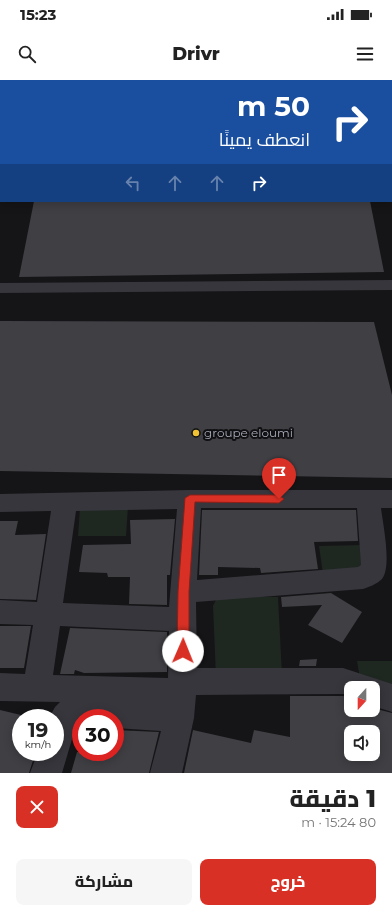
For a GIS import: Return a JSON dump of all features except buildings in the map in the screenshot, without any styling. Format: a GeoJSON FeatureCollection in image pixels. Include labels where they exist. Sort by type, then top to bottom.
{"type":"FeatureCollection","features":[{"type":"Feature","properties":{"kind":"street"},"geometry":{"type":"LineString","coordinates":[[0,288],[391,288]]}},
{"type":"Feature","properties":{"kind":"street"},"geometry":{"type":"LineString","coordinates":[[166,773],[181,697],[183,592],[190,498]]}},
{"type":"Feature","properties":{"kind":"street"},"geometry":{"type":"LineString","coordinates":[[0,503],[64,500],[190,498],[380,499],[375,562],[373,571],[363,578],[183,592]]}},
{"type":"Feature","properties":{"kind":"street"},"geometry":{"type":"LineString","coordinates":[[37,689],[64,500]]}},
{"type":"Feature","properties":{"kind":"street"},"geometry":{"type":"LineString","coordinates":[[0,612],[183,620]]}},
{"type":"Feature","properties":{"kind":"street"},"geometry":{"type":"LineString","coordinates":[[64,720],[67,714],[72,711],[181,697],[344,681]]}},
{"type":"Feature","properties":{"kind":"street"},"geometry":{"type":"LineString","coordinates":[[0,687],[181,697]]}},
{"type":"Feature","properties":{"kind":"street"},"geometry":{"type":"LineString","coordinates":[[380,694],[392,698]]}},
{"type":"Feature","properties":{"kind":"street"},"geometry":{"type":"LineString","coordinates":[[46,773],[50,761]]}},
{"type":"Feature","properties":{"kind":"shaded area"},"geometry":{"type":"Polygon","coordinates":[[[128,507],[126,536],[78,536],[80,508],[128,507]]]}},
{"type":"Feature","properties":{"kind":"shaded area"},"geometry":{"type":"Polygon","coordinates":[[[362,545],[364,573],[323,574],[319,546],[362,545]]]}},
{"type":"Feature","properties":{"kind":"shaded area"},"geometry":{"type":"Polygon","coordinates":[[[218,596],[278,597],[282,675],[216,678],[213,606],[218,596]]]}},
{"type":"Feature","properties":{"kind":"shaded area"},"geometry":{"type":"Polygon","coordinates":[[[357,661],[392,661],[392,693],[380,690],[380,681],[360,681],[357,661]]]}},
{"type":"Feature","properties":{"kind":"place","name":"groupe eloumi"},"geometry":{"type":"Point","coordinates":[196,433]}},
{"type":"Feature","properties":{"kind":"route"},"geometry":{"type":"LineString","coordinates":[[183,651],[183,592],[190,498],[279,499]]}}]}
